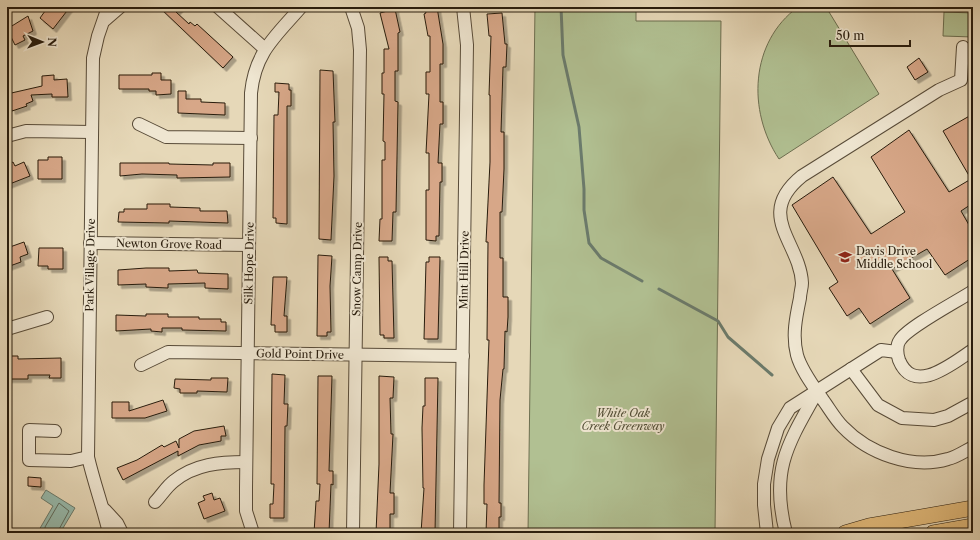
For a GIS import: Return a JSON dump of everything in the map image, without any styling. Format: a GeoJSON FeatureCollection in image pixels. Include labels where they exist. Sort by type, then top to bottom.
{"type":"FeatureCollection","features":[{"type":"Feature","properties":{"kind":"main road"},"geometry":{"type":"LineString","coordinates":[[845,533],[869,526],[973,508]]}},
{"type":"Feature","properties":{"kind":"main road"},"geometry":{"type":"LineString","coordinates":[[933,533],[973,526]]}},
{"type":"Feature","properties":{"kind":"street","name":"Park Village Drive"},"geometry":{"type":"LineString","coordinates":[[108,7],[93,58],[88,457],[94,481],[104,509],[109,533]]}},
{"type":"Feature","properties":{"kind":"street"},"geometry":{"type":"LineString","coordinates":[[104,20],[120,7]]}},
{"type":"Feature","properties":{"kind":"street"},"geometry":{"type":"LineString","coordinates":[[218,7],[265,49]]}},
{"type":"Feature","properties":{"kind":"street","name":"Silk Hope Drive"},"geometry":{"type":"LineString","coordinates":[[253,533],[246,511],[252,81],[256,67],[265,49],[301,7]]}},
{"type":"Feature","properties":{"kind":"street","name":"Snow Camp Drive"},"geometry":{"type":"LineString","coordinates":[[351,7],[358,28],[360,50],[353,533]]}},
{"type":"Feature","properties":{"kind":"street","name":"Mint Hill Drive"},"geometry":{"type":"LineString","coordinates":[[460,533],[467,46],[464,7]]}},
{"type":"Feature","properties":{"kind":"street"},"geometry":{"type":"LineString","coordinates":[[962,47],[960,80],[939,90],[802,176],[789,186],[782,208],[783,229],[800,267],[802,284],[794,335],[797,356],[817,391],[842,426],[864,444],[899,460],[921,462],[948,459],[973,447]]}},
{"type":"Feature","properties":{"kind":"street"},"geometry":{"type":"LineString","coordinates":[[139,124],[166,137],[251,138]]}},
{"type":"Feature","properties":{"kind":"street"},"geometry":{"type":"LineString","coordinates":[[7,136],[26,131],[92,132]]}},
{"type":"Feature","properties":{"kind":"street","name":"Newton Grove Road"},"geometry":{"type":"LineString","coordinates":[[90,243],[249,245]]}},
{"type":"Feature","properties":{"kind":"street"},"geometry":{"type":"LineString","coordinates":[[973,291],[914,328],[899,340],[897,352],[900,362],[906,370],[914,376],[925,377],[937,373],[973,350]]}},
{"type":"Feature","properties":{"kind":"street"},"geometry":{"type":"LineString","coordinates":[[7,329],[47,317]]}},
{"type":"Feature","properties":{"kind":"street"},"geometry":{"type":"LineString","coordinates":[[767,533],[764,505],[764,484],[768,459],[778,428],[790,408],[881,350],[897,352]]}},
{"type":"Feature","properties":{"kind":"street","name":"Gold Point Drive"},"geometry":{"type":"LineString","coordinates":[[141,365],[168,352],[463,356]]}},
{"type":"Feature","properties":{"kind":"street"},"geometry":{"type":"LineString","coordinates":[[851,369],[878,405],[902,418],[934,420],[948,416],[970,404],[973,408]]}},
{"type":"Feature","properties":{"kind":"street"},"geometry":{"type":"LineString","coordinates":[[786,533],[778,494],[782,464],[792,437],[817,391]]}},
{"type":"Feature","properties":{"kind":"street"},"geometry":{"type":"LineString","coordinates":[[55,431],[29,430],[29,460],[72,461],[88,457]]}},
{"type":"Feature","properties":{"kind":"street"},"geometry":{"type":"LineString","coordinates":[[155,502],[174,481],[196,469],[220,462],[246,462]]}},
{"type":"Feature","properties":{"kind":"street","name":"Park Village Drive"},"geometry":{"type":"LineString","coordinates":[[104,509],[117,523],[122,533]]}},
{"type":"Feature","properties":{"kind":"green space","name":"White Oak Creek Greenway"},"geometry":{"type":"Polygon","coordinates":[[[535,7],[636,7],[636,21],[721,21],[715,533],[528,533],[535,7]]]}},
{"type":"Feature","properties":{"kind":"green space"},"geometry":{"type":"Polygon","coordinates":[[[798,7],[826,7],[879,94],[779,159],[769,140],[762,120],[758,99],[758,78],[762,58],[770,39],[782,22],[798,7]]]}},
{"type":"Feature","properties":{"kind":"green space"},"geometry":{"type":"Polygon","coordinates":[[[944,12],[973,13],[973,37],[943,36],[944,12]]]}},
{"type":"Feature","properties":{"kind":"water"},"geometry":{"type":"Polygon","coordinates":[[[46,490],[75,508],[60,533],[45,533],[39,530],[53,506],[41,498],[46,490]]]}},
{"type":"Feature","properties":{"kind":"building"},"geometry":{"type":"Polygon","coordinates":[[[48,7],[70,7],[53,29],[40,18],[48,7]]]}},
{"type":"Feature","properties":{"kind":"building"},"geometry":{"type":"Polygon","coordinates":[[[159,7],[181,7],[176,12],[189,24],[190,22],[195,26],[197,24],[233,57],[223,68],[159,7]]]}},
{"type":"Feature","properties":{"kind":"building"},"geometry":{"type":"Polygon","coordinates":[[[424,7],[437,7],[443,44],[443,64],[440,64],[440,102],[443,102],[443,124],[440,124],[438,163],[442,163],[442,182],[440,182],[439,236],[436,236],[436,241],[426,240],[426,190],[429,190],[429,153],[426,153],[429,94],[426,94],[426,72],[430,72],[430,36],[428,36],[424,7]]]}},
{"type":"Feature","properties":{"kind":"building"},"geometry":{"type":"Polygon","coordinates":[[[395,9],[400,32],[398,33],[398,71],[395,71],[395,101],[398,102],[396,212],[393,212],[392,241],[379,241],[380,219],[382,219],[382,160],[385,160],[385,142],[383,141],[384,94],[382,94],[382,73],[384,73],[384,49],[389,49],[380,13],[395,9]]]}},
{"type":"Feature","properties":{"kind":"building"},"geometry":{"type":"Polygon","coordinates":[[[502,13],[505,44],[507,44],[506,67],[503,67],[501,132],[504,132],[504,169],[502,212],[500,212],[500,258],[503,258],[503,297],[508,297],[508,317],[507,332],[505,331],[504,369],[500,400],[499,503],[501,503],[501,517],[499,517],[499,533],[486,533],[487,504],[484,504],[484,485],[489,340],[487,340],[488,242],[486,242],[490,162],[489,95],[491,36],[489,36],[487,14],[502,13]]]}},
{"type":"Feature","properties":{"kind":"building"},"geometry":{"type":"Polygon","coordinates":[[[28,16],[33,31],[23,36],[25,40],[15,45],[7,29],[28,16]]]}},
{"type":"Feature","properties":{"kind":"building"},"geometry":{"type":"Polygon","coordinates":[[[919,58],[928,72],[915,80],[907,67],[919,58]]]}},
{"type":"Feature","properties":{"kind":"building"},"geometry":{"type":"Polygon","coordinates":[[[320,70],[333,71],[335,122],[333,122],[334,176],[331,240],[319,239],[320,70]]]}},
{"type":"Feature","properties":{"kind":"building"},"geometry":{"type":"Polygon","coordinates":[[[152,73],[161,73],[161,80],[171,80],[171,94],[156,95],[156,91],[149,91],[149,89],[119,89],[119,75],[152,75],[152,73]]]}},
{"type":"Feature","properties":{"kind":"building"},"geometry":{"type":"Polygon","coordinates":[[[54,75],[54,80],[67,79],[68,97],[52,97],[52,94],[31,95],[33,101],[26,104],[27,106],[12,111],[7,94],[42,86],[42,76],[54,75]]]}},
{"type":"Feature","properties":{"kind":"building"},"geometry":{"type":"Polygon","coordinates":[[[275,83],[289,84],[289,90],[291,90],[291,106],[287,106],[287,224],[276,223],[276,218],[273,218],[274,115],[278,115],[279,92],[275,92],[275,83]]]}},
{"type":"Feature","properties":{"kind":"building"},"geometry":{"type":"Polygon","coordinates":[[[178,91],[186,91],[186,99],[201,99],[201,102],[225,103],[225,115],[178,113],[178,91]]]}},
{"type":"Feature","properties":{"kind":"building"},"geometry":{"type":"Polygon","coordinates":[[[973,114],[973,203],[961,211],[973,232],[973,257],[945,275],[927,249],[892,269],[910,298],[870,324],[859,308],[847,316],[829,288],[838,282],[792,205],[833,177],[871,234],[905,212],[871,157],[909,130],[949,192],[971,179],[943,131],[973,114]]]}},
{"type":"Feature","properties":{"kind":"building"},"geometry":{"type":"Polygon","coordinates":[[[48,157],[62,157],[62,179],[38,179],[38,160],[48,160],[48,157]]]}},
{"type":"Feature","properties":{"kind":"building"},"geometry":{"type":"Polygon","coordinates":[[[13,162],[15,166],[24,162],[30,176],[7,185],[7,165],[13,162]]]}},
{"type":"Feature","properties":{"kind":"building"},"geometry":{"type":"Polygon","coordinates":[[[120,163],[213,165],[213,163],[230,163],[230,177],[177,178],[177,175],[142,174],[120,176],[120,163]]]}},
{"type":"Feature","properties":{"kind":"building"},"geometry":{"type":"Polygon","coordinates":[[[147,204],[170,204],[170,207],[200,208],[200,211],[227,211],[228,223],[169,221],[169,223],[118,222],[119,212],[124,212],[124,209],[147,209],[147,204]]]}},
{"type":"Feature","properties":{"kind":"building"},"geometry":{"type":"Polygon","coordinates":[[[24,242],[28,254],[20,257],[21,262],[7,267],[7,248],[24,242]]]}},
{"type":"Feature","properties":{"kind":"building"},"geometry":{"type":"Polygon","coordinates":[[[39,248],[63,248],[63,269],[48,269],[48,266],[38,266],[39,248]]]}},
{"type":"Feature","properties":{"kind":"building"},"geometry":{"type":"Polygon","coordinates":[[[318,255],[332,256],[330,286],[331,332],[327,332],[327,336],[317,336],[318,255]]]}},
{"type":"Feature","properties":{"kind":"building"},"geometry":{"type":"Polygon","coordinates":[[[379,257],[388,257],[388,261],[392,261],[394,338],[384,338],[384,335],[380,335],[379,257]]]}},
{"type":"Feature","properties":{"kind":"building"},"geometry":{"type":"Polygon","coordinates":[[[429,257],[440,257],[438,339],[424,339],[426,262],[429,262],[429,257]]]}},
{"type":"Feature","properties":{"kind":"building"},"geometry":{"type":"Polygon","coordinates":[[[169,268],[169,271],[197,270],[198,273],[228,274],[228,289],[205,288],[205,283],[168,284],[168,288],[146,287],[146,284],[118,285],[118,270],[169,268]]]}},
{"type":"Feature","properties":{"kind":"building"},"geometry":{"type":"Polygon","coordinates":[[[273,277],[287,277],[284,316],[287,316],[287,332],[275,332],[275,325],[271,325],[273,277]]]}},
{"type":"Feature","properties":{"kind":"building"},"geometry":{"type":"Polygon","coordinates":[[[146,314],[168,314],[168,317],[221,319],[221,322],[226,322],[226,331],[162,328],[162,332],[151,331],[151,329],[116,331],[116,315],[146,316],[146,314]]]}},
{"type":"Feature","properties":{"kind":"building"},"geometry":{"type":"Polygon","coordinates":[[[7,356],[18,356],[18,359],[61,358],[61,378],[49,378],[50,375],[28,375],[28,379],[7,379],[7,356]]]}},
{"type":"Feature","properties":{"kind":"building"},"geometry":{"type":"Polygon","coordinates":[[[272,374],[285,375],[284,404],[288,404],[287,426],[285,426],[284,518],[270,518],[270,504],[273,504],[274,484],[271,484],[272,374]]]}},
{"type":"Feature","properties":{"kind":"building"},"geometry":{"type":"Polygon","coordinates":[[[318,376],[332,376],[329,471],[333,471],[333,485],[331,484],[329,533],[314,533],[316,501],[319,501],[320,484],[317,484],[318,376]]]}},
{"type":"Feature","properties":{"kind":"building"},"geometry":{"type":"Polygon","coordinates":[[[379,376],[394,377],[393,398],[390,398],[391,434],[393,434],[390,493],[394,493],[394,514],[390,514],[390,533],[376,533],[379,464],[379,376]]]}},
{"type":"Feature","properties":{"kind":"building"},"geometry":{"type":"Polygon","coordinates":[[[211,378],[228,378],[227,392],[197,391],[197,393],[180,393],[180,389],[174,388],[175,379],[211,380],[211,378]]]}},
{"type":"Feature","properties":{"kind":"building"},"geometry":{"type":"Polygon","coordinates":[[[425,378],[438,378],[435,533],[421,533],[424,488],[422,428],[423,406],[425,406],[425,378]]]}},
{"type":"Feature","properties":{"kind":"building"},"geometry":{"type":"Polygon","coordinates":[[[163,400],[167,411],[145,418],[112,418],[112,402],[129,402],[129,411],[163,400]]]}},
{"type":"Feature","properties":{"kind":"building"},"geometry":{"type":"Polygon","coordinates":[[[224,426],[226,436],[221,436],[221,441],[199,445],[178,456],[178,451],[123,480],[117,468],[137,460],[162,445],[164,447],[176,441],[179,448],[179,439],[194,431],[224,426]]]}},
{"type":"Feature","properties":{"kind":"building"},"geometry":{"type":"Polygon","coordinates":[[[28,477],[41,478],[41,487],[28,486],[28,477]]]}},
{"type":"Feature","properties":{"kind":"building"},"geometry":{"type":"Polygon","coordinates":[[[212,493],[214,500],[220,498],[225,511],[204,519],[198,503],[205,500],[203,496],[212,493]]]}},
{"type":"Feature","properties":{"kind":"waterway"},"geometry":{"type":"LineString","coordinates":[[561,7],[563,55],[579,127],[584,189],[584,210],[589,243],[601,258],[642,281]]}},
{"type":"Feature","properties":{"kind":"waterway"},"geometry":{"type":"LineString","coordinates":[[659,289],[718,321],[728,337],[772,375]]}},
{"type":"Feature","properties":{"kind":"place","name":"Davis Drive Middle School"},"geometry":{"type":"Point","coordinates":[845,257]}}]}
